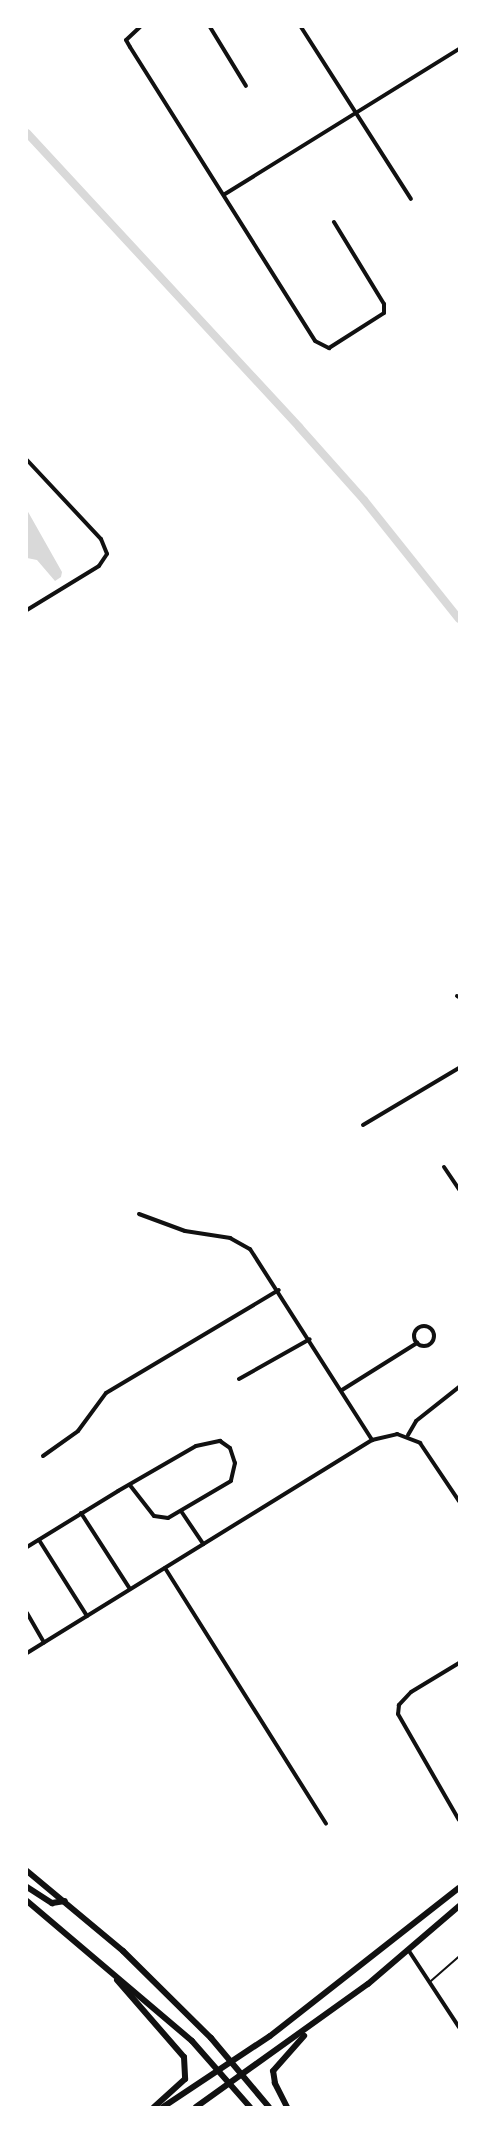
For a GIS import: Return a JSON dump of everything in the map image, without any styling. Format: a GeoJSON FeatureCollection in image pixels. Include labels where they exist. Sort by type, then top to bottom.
{"type":"FeatureCollection","features":[{"type":"Feature","properties":{"kind":"main road"},"geometry":{"type":"LineString","coordinates":[[27,1871],[123,1951],[231,2062],[268,2107]]}},
{"type":"Feature","properties":{"kind":"main road"},"geometry":{"type":"LineString","coordinates":[[27,1887],[52,1903],[65,1901]]}},
{"type":"Feature","properties":{"kind":"main road"},"geometry":{"type":"LineString","coordinates":[[163,2107],[231,2062],[331,1990],[459,1888]]}},
{"type":"Feature","properties":{"kind":"main road"},"geometry":{"type":"LineString","coordinates":[[27,1902],[183,2033],[219,2070],[250,2107]]}},
{"type":"Feature","properties":{"kind":"main road"},"geometry":{"type":"LineString","coordinates":[[196,2107],[322,2018],[408,1951],[459,1906]]}},
{"type":"Feature","properties":{"kind":"main road"},"geometry":{"type":"LineString","coordinates":[[96,1958],[184,2057],[185,2079],[154,2107]]}},
{"type":"Feature","properties":{"kind":"main road"},"geometry":{"type":"LineString","coordinates":[[287,2107],[273,2070],[322,2018]]}},
{"type":"Feature","properties":{"kind":"street"},"geometry":{"type":"LineString","coordinates":[[140,27],[126,40],[215,185],[225,194],[315,341],[329,348],[384,313],[384,304],[334,222]]}},
{"type":"Feature","properties":{"kind":"street"},"geometry":{"type":"LineString","coordinates":[[210,27],[246,86]]}},
{"type":"Feature","properties":{"kind":"street"},"geometry":{"type":"LineString","coordinates":[[301,27],[411,199]]}},
{"type":"Feature","properties":{"kind":"street"},"geometry":{"type":"LineString","coordinates":[[225,194],[459,49]]}},
{"type":"Feature","properties":{"kind":"street"},"geometry":{"type":"LineString","coordinates":[[27,460],[101,539],[107,554],[99,566],[27,610]]}},
{"type":"Feature","properties":{"kind":"street"},"geometry":{"type":"LineString","coordinates":[[363,1125],[459,1068]]}},
{"type":"Feature","properties":{"kind":"street"},"geometry":{"type":"LineString","coordinates":[[444,1167],[459,1189]]}},
{"type":"Feature","properties":{"kind":"street"},"geometry":{"type":"LineString","coordinates":[[139,1214],[208,1235],[242,1242],[279,1290],[372,1440]]}},
{"type":"Feature","properties":{"kind":"street"},"geometry":{"type":"LineString","coordinates":[[43,1456],[78,1431],[106,1393],[279,1290]]}},
{"type":"Feature","properties":{"kind":"street"},"geometry":{"type":"LineString","coordinates":[[418,1329],[431,1329],[432,1342],[423,1346],[417,1343],[418,1329]]}},
{"type":"Feature","properties":{"kind":"street"},"geometry":{"type":"LineString","coordinates":[[239,1379],[310,1339]]}},
{"type":"Feature","properties":{"kind":"street"},"geometry":{"type":"LineString","coordinates":[[342,1390],[417,1343]]}},
{"type":"Feature","properties":{"kind":"street"},"geometry":{"type":"LineString","coordinates":[[408,1435],[416,1421],[459,1387]]}},
{"type":"Feature","properties":{"kind":"street"},"geometry":{"type":"LineString","coordinates":[[27,1653],[372,1440],[408,1435],[426,1451],[459,1501]]}},
{"type":"Feature","properties":{"kind":"street"},"geometry":{"type":"LineString","coordinates":[[27,1547],[81,1513],[196,1446],[215,1441],[226,1444],[235,1463],[234,1477],[182,1511],[159,1519],[130,1485]]}},
{"type":"Feature","properties":{"kind":"street"},"geometry":{"type":"LineString","coordinates":[[182,1511],[203,1544]]}},
{"type":"Feature","properties":{"kind":"street"},"geometry":{"type":"LineString","coordinates":[[81,1513],[130,1589]]}},
{"type":"Feature","properties":{"kind":"street"},"geometry":{"type":"LineString","coordinates":[[39,1540],[87,1616]]}},
{"type":"Feature","properties":{"kind":"street"},"geometry":{"type":"LineString","coordinates":[[165,1568],[326,1824]]}},
{"type":"Feature","properties":{"kind":"street"},"geometry":{"type":"LineString","coordinates":[[27,1613],[44,1642]]}},
{"type":"Feature","properties":{"kind":"street"},"geometry":{"type":"LineString","coordinates":[[459,1663],[405,1698],[398,1714],[459,1820]]}},
{"type":"Feature","properties":{"kind":"street"},"geometry":{"type":"LineString","coordinates":[[408,1951],[459,2027]]}},
{"type":"Feature","properties":{"kind":"lane"},"geometry":{"type":"LineString","coordinates":[[430,1982],[459,1957]]}},
{"type":"Feature","properties":{"kind":"shaded area"},"geometry":{"type":"Polygon","coordinates":[[[27,510],[62,572],[61,577],[55,581],[37,560],[27,558],[27,510]]]}},
{"type":"Feature","properties":{"kind":"waterway"},"geometry":{"type":"LineString","coordinates":[[27,133],[364,500],[459,619]]}}]}
